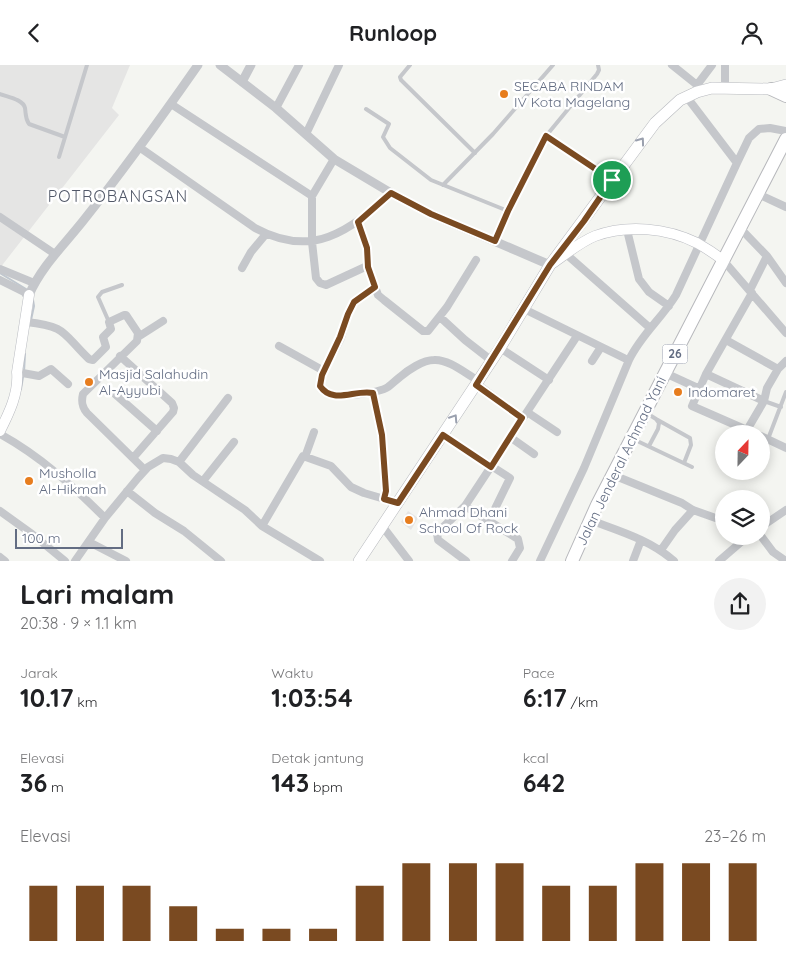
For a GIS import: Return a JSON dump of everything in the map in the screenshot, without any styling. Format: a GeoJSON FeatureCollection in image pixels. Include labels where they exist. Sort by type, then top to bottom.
{"type":"FeatureCollection","features":[{"type":"Feature","properties":{"kind":"highway"},"geometry":{"type":"LineString","coordinates":[[771,89],[786,96]]}},
{"type":"Feature","properties":{"kind":"highway","name":"Jalan Jenderal Achmad Yani"},"geometry":{"type":"LineString","coordinates":[[572,561],[612,475],[631,438],[650,416],[665,373],[784,147]]}},
{"type":"Feature","properties":{"kind":"main road"},"geometry":{"type":"LineString","coordinates":[[359,561],[478,383],[550,265],[655,123],[664,113],[693,91],[725,88],[771,89],[786,85]]}},
{"type":"Feature","properties":{"kind":"main road"},"geometry":{"type":"LineString","coordinates":[[584,221],[586,232],[594,236]]}},
{"type":"Feature","properties":{"kind":"main road"},"geometry":{"type":"LineString","coordinates":[[550,265],[594,236],[615,231],[639,229],[663,231],[699,244],[723,260]]}},
{"type":"Feature","properties":{"kind":"main road"},"geometry":{"type":"LineString","coordinates":[[2,434],[22,373],[31,290]]}},
{"type":"Feature","properties":{"kind":"street"},"geometry":{"type":"LineString","coordinates":[[0,280],[24,292],[31,290],[55,254],[83,221],[139,147],[198,65]]}},
{"type":"Feature","properties":{"kind":"street"},"geometry":{"type":"LineString","coordinates":[[220,65],[276,108],[334,159],[431,214],[550,265]]}},
{"type":"Feature","properties":{"kind":"street"},"geometry":{"type":"LineString","coordinates":[[242,82],[251,65]]}},
{"type":"Feature","properties":{"kind":"street"},"geometry":{"type":"LineString","coordinates":[[276,108],[299,65]]}},
{"type":"Feature","properties":{"kind":"street"},"geometry":{"type":"LineString","coordinates":[[306,134],[339,65]]}},
{"type":"Feature","properties":{"kind":"street"},"geometry":{"type":"LineString","coordinates":[[672,65],[693,91],[737,163]]}},
{"type":"Feature","properties":{"kind":"street"},"geometry":{"type":"LineString","coordinates":[[693,91],[712,65]]}},
{"type":"Feature","properties":{"kind":"street"},"geometry":{"type":"LineString","coordinates":[[725,65],[725,88]]}},
{"type":"Feature","properties":{"kind":"street"},"geometry":{"type":"LineString","coordinates":[[171,104],[312,196]]}},
{"type":"Feature","properties":{"kind":"street"},"geometry":{"type":"LineString","coordinates":[[540,561],[584,468],[629,360],[636,346],[669,306],[749,138],[759,129],[770,128],[786,131]]}},
{"type":"Feature","properties":{"kind":"street"},"geometry":{"type":"LineString","coordinates":[[139,147],[255,228],[266,234],[294,242],[312,242],[325,238],[358,222],[391,193]]}},
{"type":"Feature","properties":{"kind":"street"},"geometry":{"type":"LineString","coordinates":[[334,159],[312,196],[312,242],[316,278],[323,285],[368,267]]}},
{"type":"Feature","properties":{"kind":"street"},"geometry":{"type":"LineString","coordinates":[[758,194],[786,207]]}},
{"type":"Feature","properties":{"kind":"street"},"geometry":{"type":"LineString","coordinates":[[0,217],[55,254]]}},
{"type":"Feature","properties":{"kind":"street"},"geometry":{"type":"LineString","coordinates":[[358,222],[367,248],[368,267],[378,295],[423,331],[428,331],[440,317],[476,260]]}},
{"type":"Feature","properties":{"kind":"street"},"geometry":{"type":"LineString","coordinates":[[740,228],[767,256],[786,283]]}},
{"type":"Feature","properties":{"kind":"street"},"geometry":{"type":"LineString","coordinates":[[627,230],[639,279],[649,292],[669,306]]}},
{"type":"Feature","properties":{"kind":"street"},"geometry":{"type":"LineString","coordinates":[[242,268],[251,252],[266,234]]}},
{"type":"Feature","properties":{"kind":"street"},"geometry":{"type":"LineString","coordinates":[[566,254],[650,329]]}},
{"type":"Feature","properties":{"kind":"street"},"geometry":{"type":"LineString","coordinates":[[736,425],[692,406],[706,374],[751,291],[767,256]]}},
{"type":"Feature","properties":{"kind":"street"},"geometry":{"type":"LineString","coordinates":[[723,260],[786,333]]}},
{"type":"Feature","properties":{"kind":"street"},"geometry":{"type":"LineString","coordinates":[[0,269],[31,290]]}},
{"type":"Feature","properties":{"kind":"street"},"geometry":{"type":"LineString","coordinates":[[375,287],[354,302],[348,314],[321,379],[320,386],[324,392],[330,395],[346,396],[364,392],[373,393],[388,387],[401,375],[434,359],[452,365],[525,415],[557,432]]}},
{"type":"Feature","properties":{"kind":"street"},"geometry":{"type":"LineString","coordinates":[[524,309],[624,358]]}},
{"type":"Feature","properties":{"kind":"street"},"geometry":{"type":"LineString","coordinates":[[29,322],[48,324],[58,328],[89,359],[94,360],[106,347],[103,337],[111,329],[110,322],[125,315],[138,333],[138,337]]}},
{"type":"Feature","properties":{"kind":"street"},"geometry":{"type":"LineString","coordinates":[[440,317],[492,361]]}},
{"type":"Feature","properties":{"kind":"street"},"geometry":{"type":"LineString","coordinates":[[145,470],[87,413],[81,401],[82,394],[137,341],[138,337],[163,321]]}},
{"type":"Feature","properties":{"kind":"street"},"geometry":{"type":"LineString","coordinates":[[466,561],[438,540],[437,533],[466,506],[577,336]]}},
{"type":"Feature","properties":{"kind":"street"},"geometry":{"type":"LineString","coordinates":[[726,339],[778,369]]}},
{"type":"Feature","properties":{"kind":"street"},"geometry":{"type":"LineString","coordinates":[[279,346],[324,371]]}},
{"type":"Feature","properties":{"kind":"street"},"geometry":{"type":"LineString","coordinates":[[592,361],[600,347]]}},
{"type":"Feature","properties":{"kind":"street"},"geometry":{"type":"LineString","coordinates":[[500,348],[549,380]]}},
{"type":"Feature","properties":{"kind":"street"},"geometry":{"type":"LineString","coordinates":[[120,356],[172,403],[174,408],[174,412],[133,458]]}},
{"type":"Feature","properties":{"kind":"street"},"geometry":{"type":"LineString","coordinates":[[750,425],[764,401],[767,388],[778,369],[786,361]]}},
{"type":"Feature","properties":{"kind":"street"},"geometry":{"type":"LineString","coordinates":[[22,373],[39,376],[51,369],[68,384]]}},
{"type":"Feature","properties":{"kind":"street"},"geometry":{"type":"LineString","coordinates":[[665,373],[700,389]]}},
{"type":"Feature","properties":{"kind":"street"},"geometry":{"type":"LineString","coordinates":[[706,374],[764,401]]}},
{"type":"Feature","properties":{"kind":"street"},"geometry":{"type":"LineString","coordinates":[[373,393],[382,435],[386,491],[384,499]]}},
{"type":"Feature","properties":{"kind":"street"},"geometry":{"type":"LineString","coordinates":[[116,394],[157,431]]}},
{"type":"Feature","properties":{"kind":"street"},"geometry":{"type":"LineString","coordinates":[[179,462],[228,398]]}},
{"type":"Feature","properties":{"kind":"street"},"geometry":{"type":"LineString","coordinates":[[262,526],[303,456],[305,457],[314,432]]}},
{"type":"Feature","properties":{"kind":"street"},"geometry":{"type":"LineString","coordinates":[[2,434],[31,452],[51,468],[105,518]]}},
{"type":"Feature","properties":{"kind":"street"},"geometry":{"type":"LineString","coordinates":[[443,435],[510,478],[489,521]]}},
{"type":"Feature","properties":{"kind":"street"},"geometry":{"type":"LineString","coordinates":[[510,437],[534,454]]}},
{"type":"Feature","properties":{"kind":"street"},"geometry":{"type":"LineString","coordinates":[[770,440],[786,448]]}},
{"type":"Feature","properties":{"kind":"street"},"geometry":{"type":"LineString","coordinates":[[203,481],[234,442]]}},
{"type":"Feature","properties":{"kind":"street"},"geometry":{"type":"LineString","coordinates":[[305,457],[331,466],[351,487],[398,503]]}},
{"type":"Feature","properties":{"kind":"street"},"geometry":{"type":"LineString","coordinates":[[75,561],[105,518],[145,470],[163,459],[171,459],[179,462],[262,526],[320,561]]}},
{"type":"Feature","properties":{"kind":"street"},"geometry":{"type":"LineString","coordinates":[[612,475],[715,518]]}},
{"type":"Feature","properties":{"kind":"street"},"geometry":{"type":"LineString","coordinates":[[127,491],[155,513],[184,531],[221,561]]}},
{"type":"Feature","properties":{"kind":"street"},"geometry":{"type":"LineString","coordinates":[[466,506],[520,542],[520,548],[512,561]]}},
{"type":"Feature","properties":{"kind":"street"},"geometry":{"type":"LineString","coordinates":[[661,550],[675,530],[693,510]]}},
{"type":"Feature","properties":{"kind":"street"},"geometry":{"type":"LineString","coordinates":[[770,521],[786,510]]}},
{"type":"Feature","properties":{"kind":"street"},"geometry":{"type":"LineString","coordinates":[[0,511],[32,533],[65,561]]}},
{"type":"Feature","properties":{"kind":"street"},"geometry":{"type":"LineString","coordinates":[[590,520],[641,540],[661,550],[674,561]]}},
{"type":"Feature","properties":{"kind":"street"},"geometry":{"type":"LineString","coordinates":[[383,527],[409,561]]}},
{"type":"Feature","properties":{"kind":"street"},"geometry":{"type":"LineString","coordinates":[[634,561],[641,540]]}},
{"type":"Feature","properties":{"kind":"street"},"geometry":{"type":"LineString","coordinates":[[89,541],[126,561]]}},
{"type":"Feature","properties":{"kind":"street"},"geometry":{"type":"LineString","coordinates":[[719,561],[738,545]]}},
{"type":"Feature","properties":{"kind":"street"},"geometry":{"type":"LineString","coordinates":[[768,545],[773,552],[786,561]]}},
{"type":"Feature","properties":{"kind":"street"},"geometry":{"type":"LineString","coordinates":[[0,557],[5,561]]}},
{"type":"Feature","properties":{"kind":"lane"},"geometry":{"type":"LineString","coordinates":[[59,157],[87,65]]}},
{"type":"Feature","properties":{"kind":"lane"},"geometry":{"type":"LineString","coordinates":[[410,65],[400,77],[401,80],[475,153]]}},
{"type":"Feature","properties":{"kind":"lane"},"geometry":{"type":"LineString","coordinates":[[443,185],[475,153],[553,65]]}},
{"type":"Feature","properties":{"kind":"lane"},"geometry":{"type":"LineString","coordinates":[[495,241],[546,136],[598,74],[598,65]]}},
{"type":"Feature","properties":{"kind":"lane"},"geometry":{"type":"LineString","coordinates":[[0,94],[22,102],[26,120],[29,124],[66,137]]}},
{"type":"Feature","properties":{"kind":"lane"},"geometry":{"type":"LineString","coordinates":[[366,109],[389,124],[383,137],[390,148],[431,179],[508,211]]}},
{"type":"Feature","properties":{"kind":"lane"},"geometry":{"type":"LineString","coordinates":[[546,136],[612,180]]}},
{"type":"Feature","properties":{"kind":"lane"},"geometry":{"type":"LineString","coordinates":[[110,322],[98,297],[102,292],[122,285]]}},
{"type":"Feature","properties":{"kind":"lane"},"geometry":{"type":"LineString","coordinates":[[770,428],[786,392]]}},
{"type":"Feature","properties":{"kind":"lane"},"geometry":{"type":"LineString","coordinates":[[764,401],[781,407]]}},
{"type":"Feature","properties":{"kind":"lane"},"geometry":{"type":"LineString","coordinates":[[649,447],[658,429],[658,423],[650,416]]}},
{"type":"Feature","properties":{"kind":"lane"},"geometry":{"type":"LineString","coordinates":[[650,416],[690,437],[691,445],[684,463]]}},
{"type":"Feature","properties":{"kind":"lane"},"geometry":{"type":"LineString","coordinates":[[631,438],[692,467]]}},
{"type":"Feature","properties":{"kind":"shaded area"},"geometry":{"type":"Polygon","coordinates":[[[0,65],[130,65],[112,108],[119,115],[0,268],[0,65]]]}},
{"type":"Feature","properties":{"kind":"shaded area","name":"Ahmad Dhani School Of Rock"},"geometry":{"type":"Polygon","coordinates":[[[408,511],[418,518],[411,530],[401,522],[408,511]]]}},
{"type":"Feature","properties":{"kind":"waterway"},"geometry":{"type":"LineString","coordinates":[[0,273],[26,289]]}},
{"type":"Feature","properties":{"kind":"waterway"},"geometry":{"type":"LineString","coordinates":[[31,320],[34,306],[33,300]]}},
{"type":"Feature","properties":{"kind":"waterway"},"geometry":{"type":"LineString","coordinates":[[24,372],[25,354]]}},
{"type":"Feature","properties":{"kind":"waterway"},"geometry":{"type":"LineString","coordinates":[[21,389],[23,377]]}},
{"type":"Feature","properties":{"kind":"place","name":"SECABA RINDAM IV Kota Magelang"},"geometry":{"type":"Point","coordinates":[504,94]}},
{"type":"Feature","properties":{"kind":"place","name":"Masjid Salahudin Al-Ayyubi"},"geometry":{"type":"Point","coordinates":[89,382]}},
{"type":"Feature","properties":{"kind":"place","name":"Indomaret"},"geometry":{"type":"Point","coordinates":[678,392]}},
{"type":"Feature","properties":{"kind":"place","name":"Musholla Al-Hikmah"},"geometry":{"type":"Point","coordinates":[29,481]}},
{"type":"Feature","properties":{"kind":"place","name":"Ahmad Dhani School Of Rock"},"geometry":{"type":"Point","coordinates":[409,520]}},
{"type":"Feature","properties":{"kind":"district","name":"POTROBANGSAN"},"geometry":{"type":"Point","coordinates":[118,196]}},
{"type":"Feature","properties":{"kind":"route"},"geometry":{"type":"LineString","coordinates":[[546,136],[612,180],[584,221],[550,265],[476,385],[522,418],[491,467],[443,435],[398,503],[384,499],[386,474],[382,435],[373,393],[364,392],[346,396],[330,395],[324,392],[320,386],[322,375],[329,364],[354,302],[375,287],[368,267],[367,248],[358,222],[391,193],[431,214],[495,241],[546,136]]}}]}
